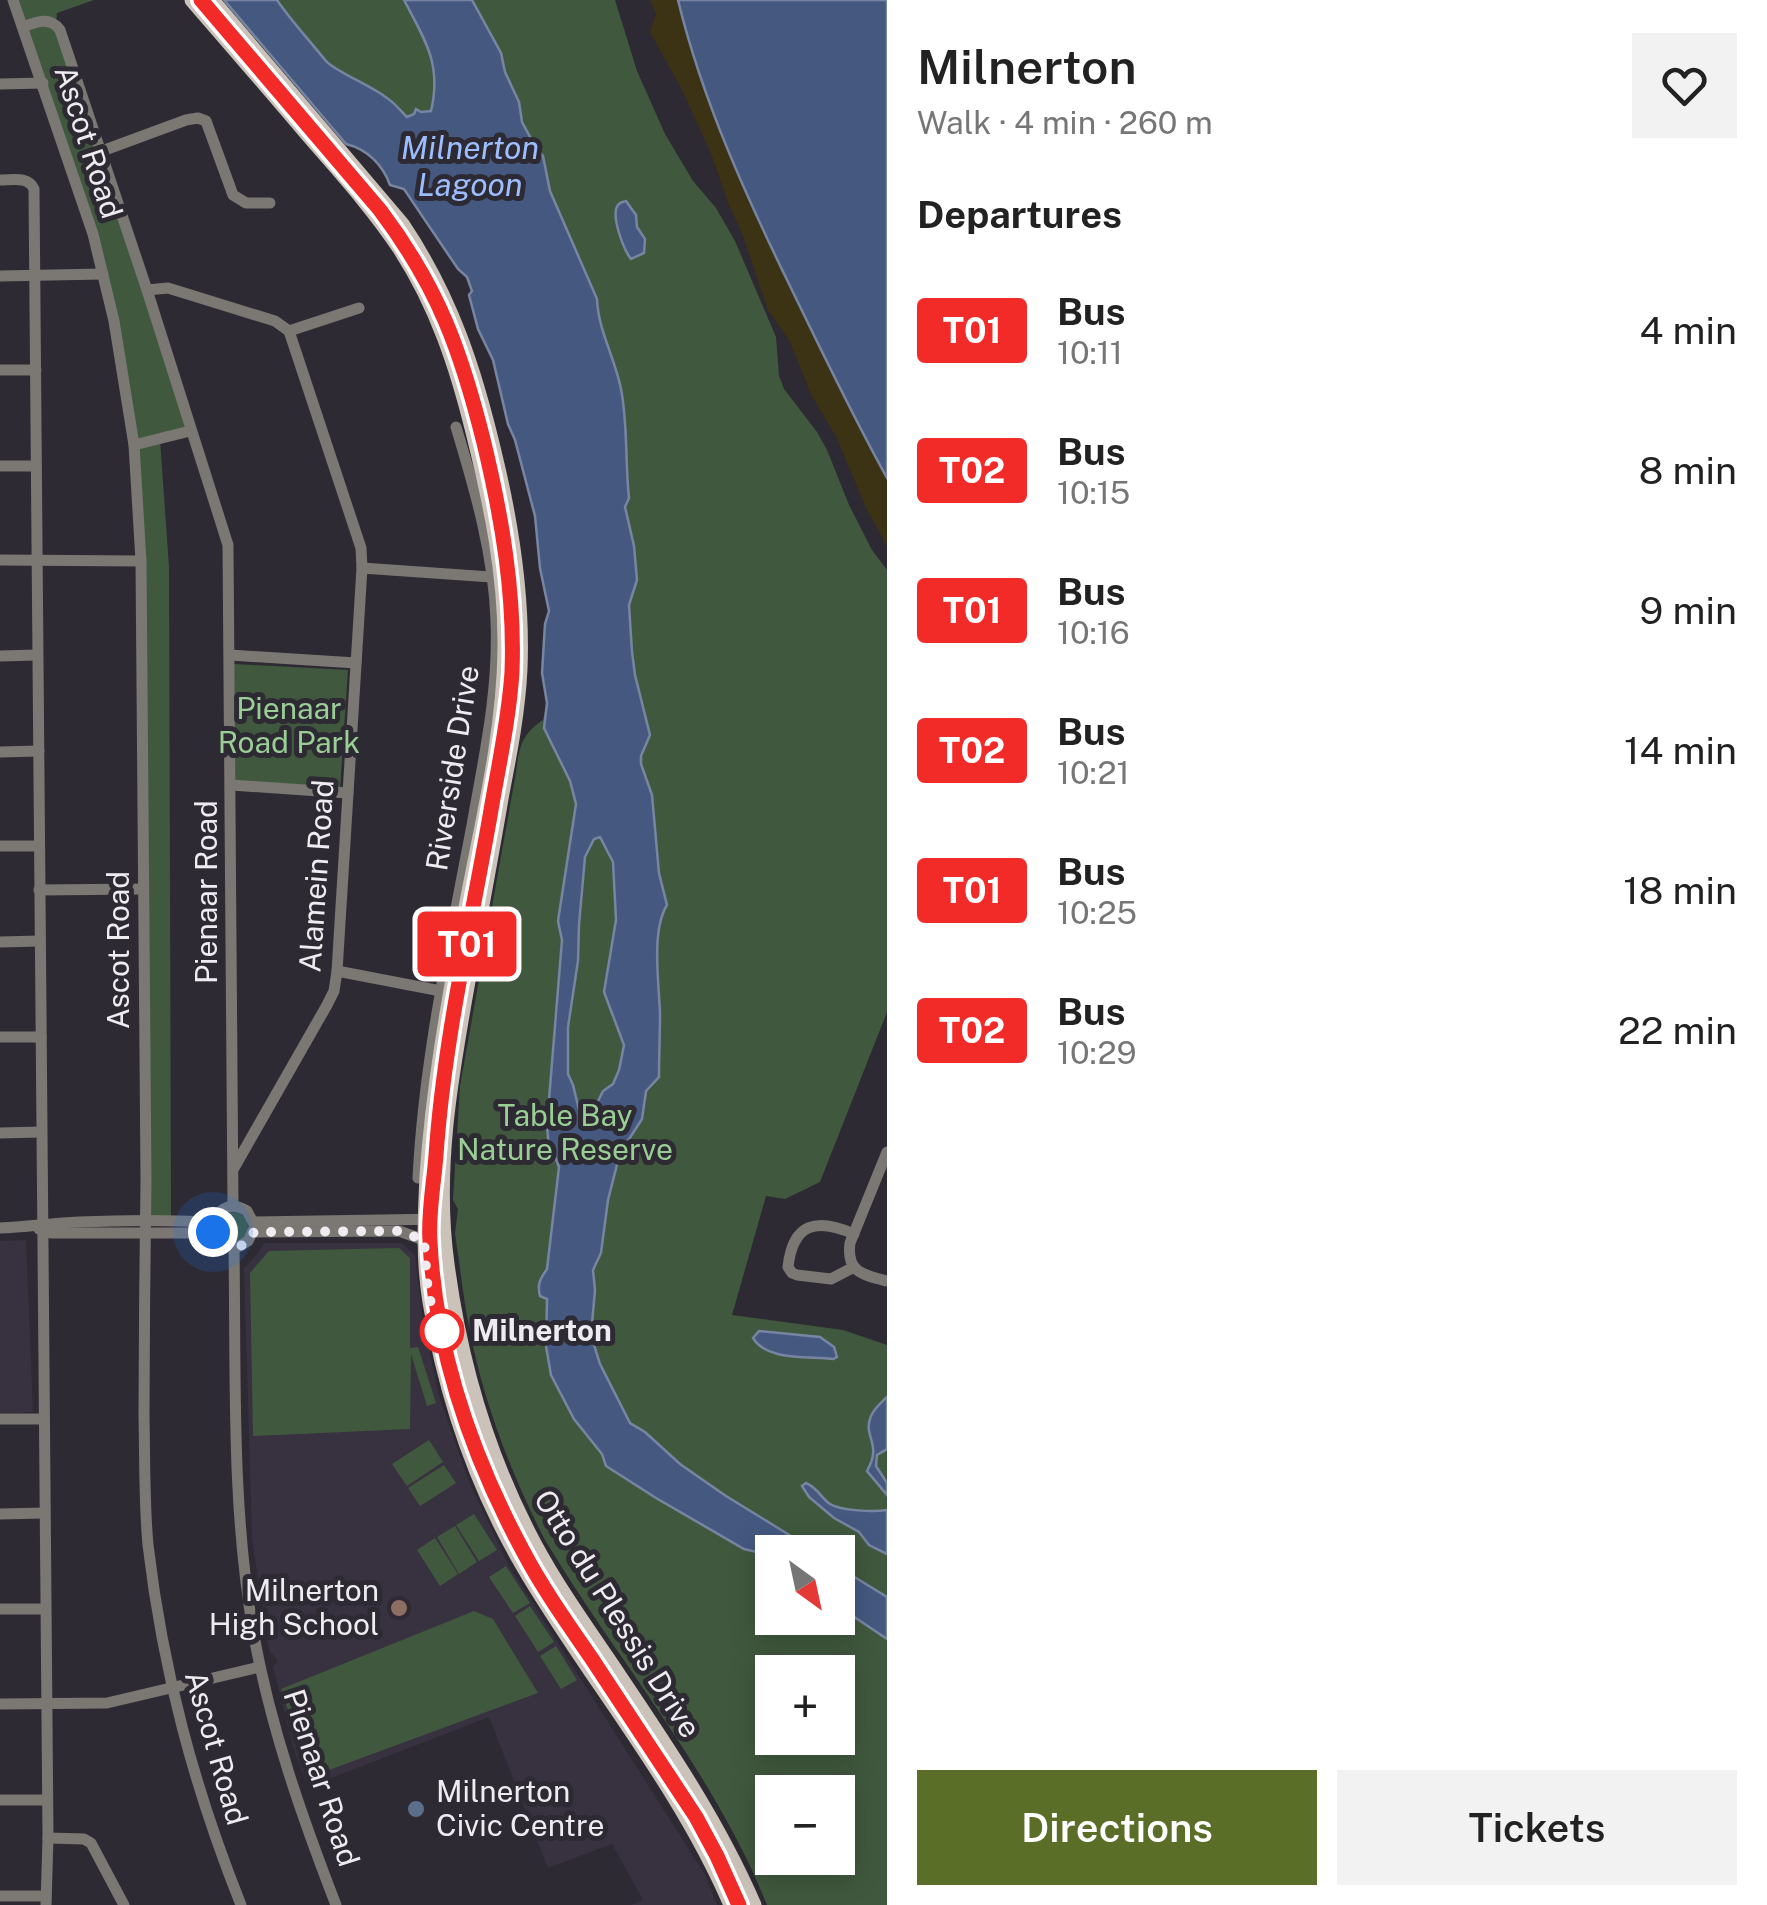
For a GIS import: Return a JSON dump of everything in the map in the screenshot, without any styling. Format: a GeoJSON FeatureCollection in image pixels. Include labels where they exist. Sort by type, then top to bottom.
{"type":"FeatureCollection","features":[{"type":"Feature","properties":{"kind":"main road","name":"Otto du Plessis Drive"},"geometry":{"type":"LineString","coordinates":[[192,0],[369,206],[417,276],[457,369],[491,504],[505,649],[502,704],[438,1062],[424,1240],[428,1292],[463,1434],[492,1508],[537,1590],[691,1823],[732,1905]]}},
{"type":"Feature","properties":{"kind":"main road","name":"Otto du Plessis Drive"},"geometry":{"type":"LineString","coordinates":[[212,0],[385,202],[420,250],[467,352],[482,400],[507,507],[520,603],[520,654],[517,705],[454,1060],[444,1146],[444,1239],[452,1293],[475,1399],[518,1514],[560,1586],[709,1814],[754,1905]]}},
{"type":"Feature","properties":{"kind":"street","name":"Ascot Road"},"geometry":{"type":"LineString","coordinates":[[13,0],[86,212],[103,274],[124,372],[134,445],[141,560],[145,1505],[160,1628],[172,1688],[198,1788],[241,1905]]}},
{"type":"Feature","properties":{"kind":"street","name":"Pienaar Road"},"geometry":{"type":"LineString","coordinates":[[23,28],[48,20],[60,30],[228,545],[234,1206]]}},
{"type":"Feature","properties":{"kind":"street"},"geometry":{"type":"LineString","coordinates":[[0,84],[43,83]]}},
{"type":"Feature","properties":{"kind":"street"},"geometry":{"type":"LineString","coordinates":[[102,151],[198,118],[206,121],[233,195],[246,203],[270,204]]}},
{"type":"Feature","properties":{"kind":"street"},"geometry":{"type":"LineString","coordinates":[[0,180],[29,181],[34,189],[48,1838],[46,1900],[0,1896]]}},
{"type":"Feature","properties":{"kind":"street"},"geometry":{"type":"LineString","coordinates":[[0,276],[103,274]]}},
{"type":"Feature","properties":{"kind":"street"},"geometry":{"type":"LineString","coordinates":[[147,290],[168,288],[275,321],[289,331],[359,308]]}},
{"type":"Feature","properties":{"kind":"street","name":"Alamein Road"},"geometry":{"type":"LineString","coordinates":[[233,1169],[328,1006],[337,972],[362,568],[358,537],[289,331]]}},
{"type":"Feature","properties":{"kind":"street"},"geometry":{"type":"LineString","coordinates":[[0,370],[36,370]]}},
{"type":"Feature","properties":{"kind":"street","name":"Riverside Drive"},"geometry":{"type":"LineString","coordinates":[[418,1178],[424,1098],[440,991],[493,700],[496,625],[491,577],[480,509],[456,427]]}},
{"type":"Feature","properties":{"kind":"street"},"geometry":{"type":"LineString","coordinates":[[134,445],[190,431]]}},
{"type":"Feature","properties":{"kind":"street"},"geometry":{"type":"LineString","coordinates":[[0,466],[36,466]]}},
{"type":"Feature","properties":{"kind":"street"},"geometry":{"type":"LineString","coordinates":[[0,560],[141,560]]}},
{"type":"Feature","properties":{"kind":"street"},"geometry":{"type":"LineString","coordinates":[[362,568],[491,577]]}},
{"type":"Feature","properties":{"kind":"street"},"geometry":{"type":"LineString","coordinates":[[0,656],[37,655]]}},
{"type":"Feature","properties":{"kind":"street"},"geometry":{"type":"LineString","coordinates":[[230,655],[356,663]]}},
{"type":"Feature","properties":{"kind":"street"},"geometry":{"type":"LineString","coordinates":[[0,752],[39,752]]}},
{"type":"Feature","properties":{"kind":"street"},"geometry":{"type":"LineString","coordinates":[[231,786],[348,792]]}},
{"type":"Feature","properties":{"kind":"street"},"geometry":{"type":"LineString","coordinates":[[0,846],[39,846]]}},
{"type":"Feature","properties":{"kind":"street"},"geometry":{"type":"LineString","coordinates":[[40,890],[143,889]]}},
{"type":"Feature","properties":{"kind":"street"},"geometry":{"type":"LineString","coordinates":[[0,942],[40,941]]}},
{"type":"Feature","properties":{"kind":"street"},"geometry":{"type":"LineString","coordinates":[[337,972],[440,991]]}},
{"type":"Feature","properties":{"kind":"street"},"geometry":{"type":"LineString","coordinates":[[0,1037],[41,1037]]}},
{"type":"Feature","properties":{"kind":"street"},"geometry":{"type":"LineString","coordinates":[[233,1125],[254,1133]]}},
{"type":"Feature","properties":{"kind":"street"},"geometry":{"type":"LineString","coordinates":[[0,1132],[41,1132]]}},
{"type":"Feature","properties":{"kind":"street"},"geometry":{"type":"LineString","coordinates":[[887,1152],[849,1249],[854,1267],[866,1276],[887,1281]]}},
{"type":"Feature","properties":{"kind":"street"},"geometry":{"type":"LineString","coordinates":[[213,1227],[220,1210],[234,1206],[247,1211],[254,1227]]}},
{"type":"Feature","properties":{"kind":"street"},"geometry":{"type":"LineString","coordinates":[[254,1227],[443,1220]]}},
{"type":"Feature","properties":{"kind":"street"},"geometry":{"type":"LineString","coordinates":[[0,1228],[80,1222],[213,1227]]}},
{"type":"Feature","properties":{"kind":"street"},"geometry":{"type":"LineString","coordinates":[[854,1234],[826,1224],[805,1231],[794,1240],[788,1267],[797,1275],[830,1279],[854,1267]]}},
{"type":"Feature","properties":{"kind":"street"},"geometry":{"type":"LineString","coordinates":[[357,1225],[399,1231],[424,1240],[444,1239]]}},
{"type":"Feature","properties":{"kind":"street"},"geometry":{"type":"LineString","coordinates":[[213,1227],[222,1244],[234,1248],[246,1243],[254,1227]]}},
{"type":"Feature","properties":{"kind":"street","name":"Pienaar Road"},"geometry":{"type":"LineString","coordinates":[[234,1248],[236,1450],[240,1532],[250,1607],[274,1724],[292,1786],[336,1905]]}},
{"type":"Feature","properties":{"kind":"street"},"geometry":{"type":"LineString","coordinates":[[0,1419],[44,1419]]}},
{"type":"Feature","properties":{"kind":"street"},"geometry":{"type":"LineString","coordinates":[[0,1514],[44,1513]]}},
{"type":"Feature","properties":{"kind":"street"},"geometry":{"type":"LineString","coordinates":[[0,1609],[45,1609]]}},
{"type":"Feature","properties":{"kind":"street"},"geometry":{"type":"LineString","coordinates":[[0,1704],[107,1703],[260,1666]]}},
{"type":"Feature","properties":{"kind":"street"},"geometry":{"type":"LineString","coordinates":[[0,1800],[46,1800]]}},
{"type":"Feature","properties":{"kind":"street"},"geometry":{"type":"LineString","coordinates":[[48,1838],[84,1839],[91,1843],[124,1905]]}},
{"type":"Feature","properties":{"kind":"shaded area"},"geometry":{"type":"Polygon","coordinates":[[[26,1240],[33,1412],[0,1413],[0,1241],[26,1240]]]}},
{"type":"Feature","properties":{"kind":"shaded area","name":"Milnerton High School"},"geometry":{"type":"Polygon","coordinates":[[[264,1243],[402,1243],[415,1255],[422,1316],[440,1399],[470,1484],[508,1564],[705,1875],[717,1905],[631,1905],[643,1900],[612,1844],[548,1868],[489,1717],[308,1787],[294,1750],[273,1667],[276,1658],[269,1651],[252,1538],[244,1268],[264,1243]]]}},
{"type":"Feature","properties":{"kind":"green space"},"geometry":{"type":"Polygon","coordinates":[[[13,0],[94,0],[57,13],[56,23],[190,431],[160,440],[169,567],[171,1221],[145,1221],[138,483],[103,274],[13,0]]]}},
{"type":"Feature","properties":{"kind":"green space","name":"Table Bay Nature Reserve"},"geometry":{"type":"Polygon","coordinates":[[[224,0],[615,0],[637,71],[665,134],[735,241],[776,337],[784,389],[817,432],[849,505],[887,570],[887,1012],[820,1182],[785,1199],[766,1196],[732,1315],[843,1330],[887,1345],[887,1905],[767,1905],[745,1856],[693,1763],[545,1540],[490,1410],[469,1327],[455,1234],[458,1209],[453,1200],[460,1086],[519,752],[524,738],[543,720],[547,703],[542,673],[549,611],[535,516],[493,360],[478,329],[467,277],[404,189],[390,185],[383,171],[361,150],[346,144],[224,0]]]}},
{"type":"Feature","properties":{"kind":"green space","name":"Pienaar Road Park"},"geometry":{"type":"Polygon","coordinates":[[[234,664],[348,670],[340,789],[235,783],[234,664]]]}},
{"type":"Feature","properties":{"kind":"green space"},"geometry":{"type":"Polygon","coordinates":[[[233,1212],[244,1216],[248,1227],[244,1238],[233,1242],[222,1238],[218,1227],[222,1216],[233,1212]]]}},
{"type":"Feature","properties":{"kind":"green space"},"geometry":{"type":"Polygon","coordinates":[[[399,1248],[410,1258],[410,1348],[418,1347],[436,1403],[427,1406],[411,1354],[410,1429],[253,1436],[250,1273],[269,1251],[399,1248]]]}},
{"type":"Feature","properties":{"kind":"green space"},"geometry":{"type":"Polygon","coordinates":[[[429,1440],[443,1462],[407,1486],[392,1464],[429,1440]]]}},
{"type":"Feature","properties":{"kind":"green space"},"geometry":{"type":"Polygon","coordinates":[[[444,1465],[456,1483],[420,1506],[408,1488],[444,1465]]]}},
{"type":"Feature","properties":{"kind":"green space"},"geometry":{"type":"Polygon","coordinates":[[[474,1514],[497,1550],[479,1561],[456,1525],[474,1514]]]}},
{"type":"Feature","properties":{"kind":"green space"},"geometry":{"type":"Polygon","coordinates":[[[455,1526],[477,1562],[459,1574],[437,1537],[455,1526]]]}},
{"type":"Feature","properties":{"kind":"green space"},"geometry":{"type":"Polygon","coordinates":[[[435,1538],[458,1574],[440,1586],[417,1550],[435,1538]]]}},
{"type":"Feature","properties":{"kind":"green space"},"geometry":{"type":"Polygon","coordinates":[[[506,1566],[530,1603],[513,1613],[489,1577],[506,1566]]]}},
{"type":"Feature","properties":{"kind":"green space"},"geometry":{"type":"Polygon","coordinates":[[[530,1606],[554,1642],[538,1652],[515,1616],[530,1606]]]}},
{"type":"Feature","properties":{"kind":"green space"},"geometry":{"type":"Polygon","coordinates":[[[474,1611],[493,1619],[538,1693],[310,1777],[281,1689],[474,1611]]]}},
{"type":"Feature","properties":{"kind":"green space"},"geometry":{"type":"Polygon","coordinates":[[[556,1646],[577,1680],[561,1689],[540,1656],[556,1646]]]}},
{"type":"Feature","properties":{"kind":"sand"},"geometry":{"type":"Polygon","coordinates":[[[650,0],[710,0],[887,427],[887,546],[866,508],[837,438],[812,396],[789,340],[768,310],[710,151],[650,32],[656,14],[650,0]]]}},
{"type":"Feature","properties":{"kind":"water","name":"Milnerton Lagoon"},"geometry":{"type":"Polygon","coordinates":[[[224,0],[277,0],[330,65],[387,98],[407,117],[416,109],[431,111],[434,79],[430,53],[404,0],[472,0],[501,53],[522,122],[543,156],[550,191],[597,299],[625,416],[629,498],[625,507],[637,580],[629,605],[632,652],[650,735],[641,764],[652,795],[659,873],[667,905],[657,942],[659,1077],[646,1091],[642,1119],[620,1153],[608,1200],[601,1253],[593,1270],[591,1335],[600,1364],[630,1423],[680,1464],[789,1535],[755,1535],[755,1552],[744,1549],[606,1466],[602,1454],[574,1419],[551,1375],[546,1346],[547,1299],[540,1296],[539,1288],[547,1269],[559,1167],[548,1139],[547,1124],[562,940],[558,921],[576,804],[570,781],[544,728],[547,703],[542,673],[549,611],[535,516],[493,360],[478,329],[467,277],[404,189],[390,185],[383,171],[361,150],[346,144],[224,0]],[[600,837],[594,839],[585,857],[578,961],[568,1027],[568,1074],[584,1121],[603,1091],[613,1084],[624,1045],[604,992],[616,920],[613,862],[600,837]]]}},
{"type":"Feature","properties":{"kind":"water"},"geometry":{"type":"Polygon","coordinates":[[[678,0],[887,0],[887,478],[741,181],[699,74],[678,0]]]}},
{"type":"Feature","properties":{"kind":"water"},"geometry":{"type":"Polygon","coordinates":[[[626,201],[645,239],[644,253],[631,259],[621,240],[616,215],[619,204],[626,201]]]}},
{"type":"Feature","properties":{"kind":"water"},"geometry":{"type":"Polygon","coordinates":[[[759,1331],[820,1337],[834,1347],[837,1357],[800,1357],[768,1351],[753,1338],[759,1331]]]}},
{"type":"Feature","properties":{"kind":"water"},"geometry":{"type":"Polygon","coordinates":[[[887,1397],[887,1449],[877,1455],[876,1466],[887,1483],[887,1495],[867,1471],[873,1454],[869,1423],[874,1410],[887,1397]]]}},
{"type":"Feature","properties":{"kind":"water"},"geometry":{"type":"Polygon","coordinates":[[[806,1483],[835,1506],[887,1510],[887,1554],[869,1545],[859,1532],[809,1497],[802,1486],[806,1483]]]}},
{"type":"Feature","properties":{"kind":"water"},"geometry":{"type":"Polygon","coordinates":[[[855,1577],[887,1597],[887,1639],[855,1617],[855,1577]]]}},
{"type":"Feature","properties":{"kind":"bus line","name":"T01"},"geometry":{"type":"LineString","coordinates":[[201,0],[401,238],[440,306],[466,370],[496,495],[508,567],[512,673],[441,1090],[430,1219],[438,1310],[472,1441],[523,1552],[696,1817],[739,1905]]}},
{"type":"Feature","properties":{"kind":"place","name":"Milnerton"},"geometry":{"type":"Point","coordinates":[442,1331]}},
{"type":"Feature","properties":{"kind":"place","name":"Milnerton High School"},"geometry":{"type":"Point","coordinates":[399,1608]}},
{"type":"Feature","properties":{"kind":"place","name":"Milnerton Civic Centre"},"geometry":{"type":"Point","coordinates":[416,1809]}},
{"type":"Feature","properties":{"kind":"route"},"geometry":{"type":"LineString","coordinates":[[213,1232],[218,1241],[230,1248],[244,1245],[254,1232],[408,1232],[424,1240],[436,1332],[442,1331]]}}]}
